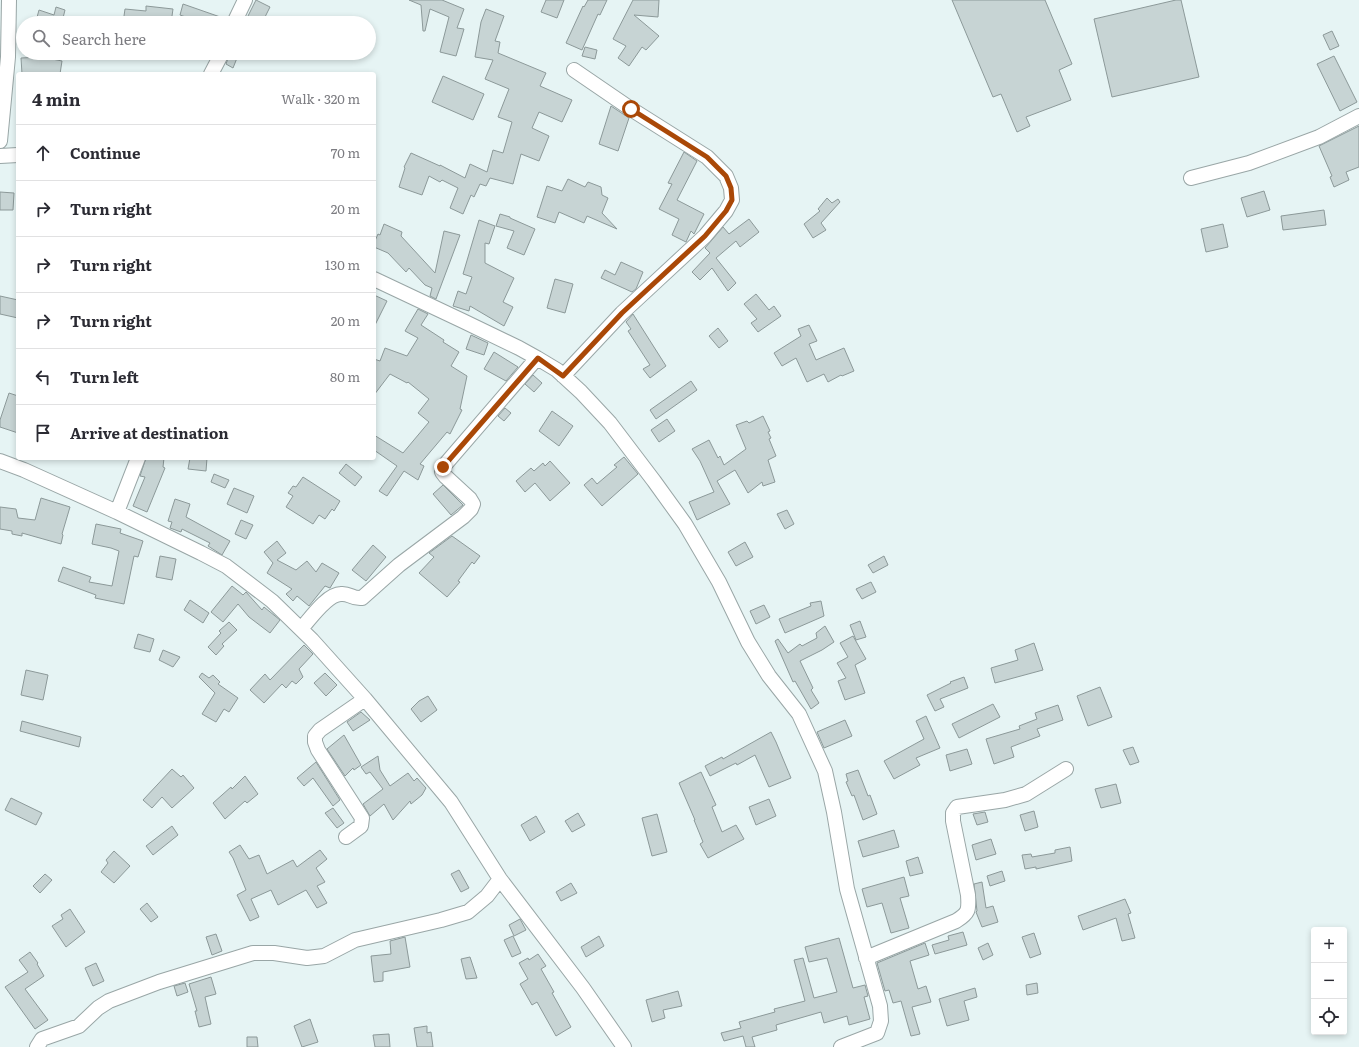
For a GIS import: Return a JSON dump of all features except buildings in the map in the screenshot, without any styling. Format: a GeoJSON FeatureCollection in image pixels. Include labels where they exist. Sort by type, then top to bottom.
{"type":"FeatureCollection","features":[{"type":"Feature","properties":{"kind":"street"},"geometry":{"type":"LineString","coordinates":[[0,141],[8,56],[9,0]]}},
{"type":"Feature","properties":{"kind":"street"},"geometry":{"type":"LineString","coordinates":[[237,16],[245,0]]}},
{"type":"Feature","properties":{"kind":"street"},"geometry":{"type":"LineString","coordinates":[[212,72],[218,60]]}},
{"type":"Feature","properties":{"kind":"street"},"geometry":{"type":"LineString","coordinates":[[563,376],[622,313],[705,236],[726,211],[732,200],[731,188],[726,176],[707,157],[631,109],[574,70]]}},
{"type":"Feature","properties":{"kind":"street"},"geometry":{"type":"LineString","coordinates":[[1191,178],[1270,156],[1319,137],[1359,116]]}},
{"type":"Feature","properties":{"kind":"street"},"geometry":{"type":"LineString","coordinates":[[0,156],[16,155]]}},
{"type":"Feature","properties":{"kind":"street"},"geometry":{"type":"LineString","coordinates":[[376,280],[463,320],[538,358],[563,376],[581,392],[610,423],[685,524],[719,582],[748,642],[770,676],[799,714],[825,771],[834,812],[847,889],[880,1006],[881,1021],[877,1033],[841,1047]]}},
{"type":"Feature","properties":{"kind":"street"},"geometry":{"type":"LineString","coordinates":[[301,629],[332,596],[347,594],[355,599],[362,598],[399,565],[464,517],[471,509],[473,504],[470,499],[445,476],[442,472],[443,467],[538,358]]}},
{"type":"Feature","properties":{"kind":"street"},"geometry":{"type":"LineString","coordinates":[[117,512],[137,460]]}},
{"type":"Feature","properties":{"kind":"street"},"geometry":{"type":"LineString","coordinates":[[0,462],[24,470],[117,512],[226,566],[272,601],[301,629],[365,699],[451,802],[500,879],[583,988],[624,1047]]}},
{"type":"Feature","properties":{"kind":"street"},"geometry":{"type":"LineString","coordinates":[[346,837],[361,826],[362,818],[318,750],[315,742],[315,736],[320,730],[365,699]]}},
{"type":"Feature","properties":{"kind":"street"},"geometry":{"type":"LineString","coordinates":[[866,958],[956,921],[966,915],[969,908],[968,895],[953,821],[953,813],[957,807],[1005,800],[1026,794],[1066,769]]}},
{"type":"Feature","properties":{"kind":"street"},"geometry":{"type":"LineString","coordinates":[[37,1047],[42,1039],[79,1026],[98,1008],[109,1001],[159,982],[253,953],[274,953],[307,958],[324,956],[355,940],[468,912],[487,896],[500,879]]}},
{"type":"Feature","properties":{"kind":"route"},"geometry":{"type":"LineString","coordinates":[[443,467],[538,358],[557,370],[563,376],[622,313],[705,236],[726,211],[732,200],[731,188],[726,176],[707,157],[631,109]]}}]}
